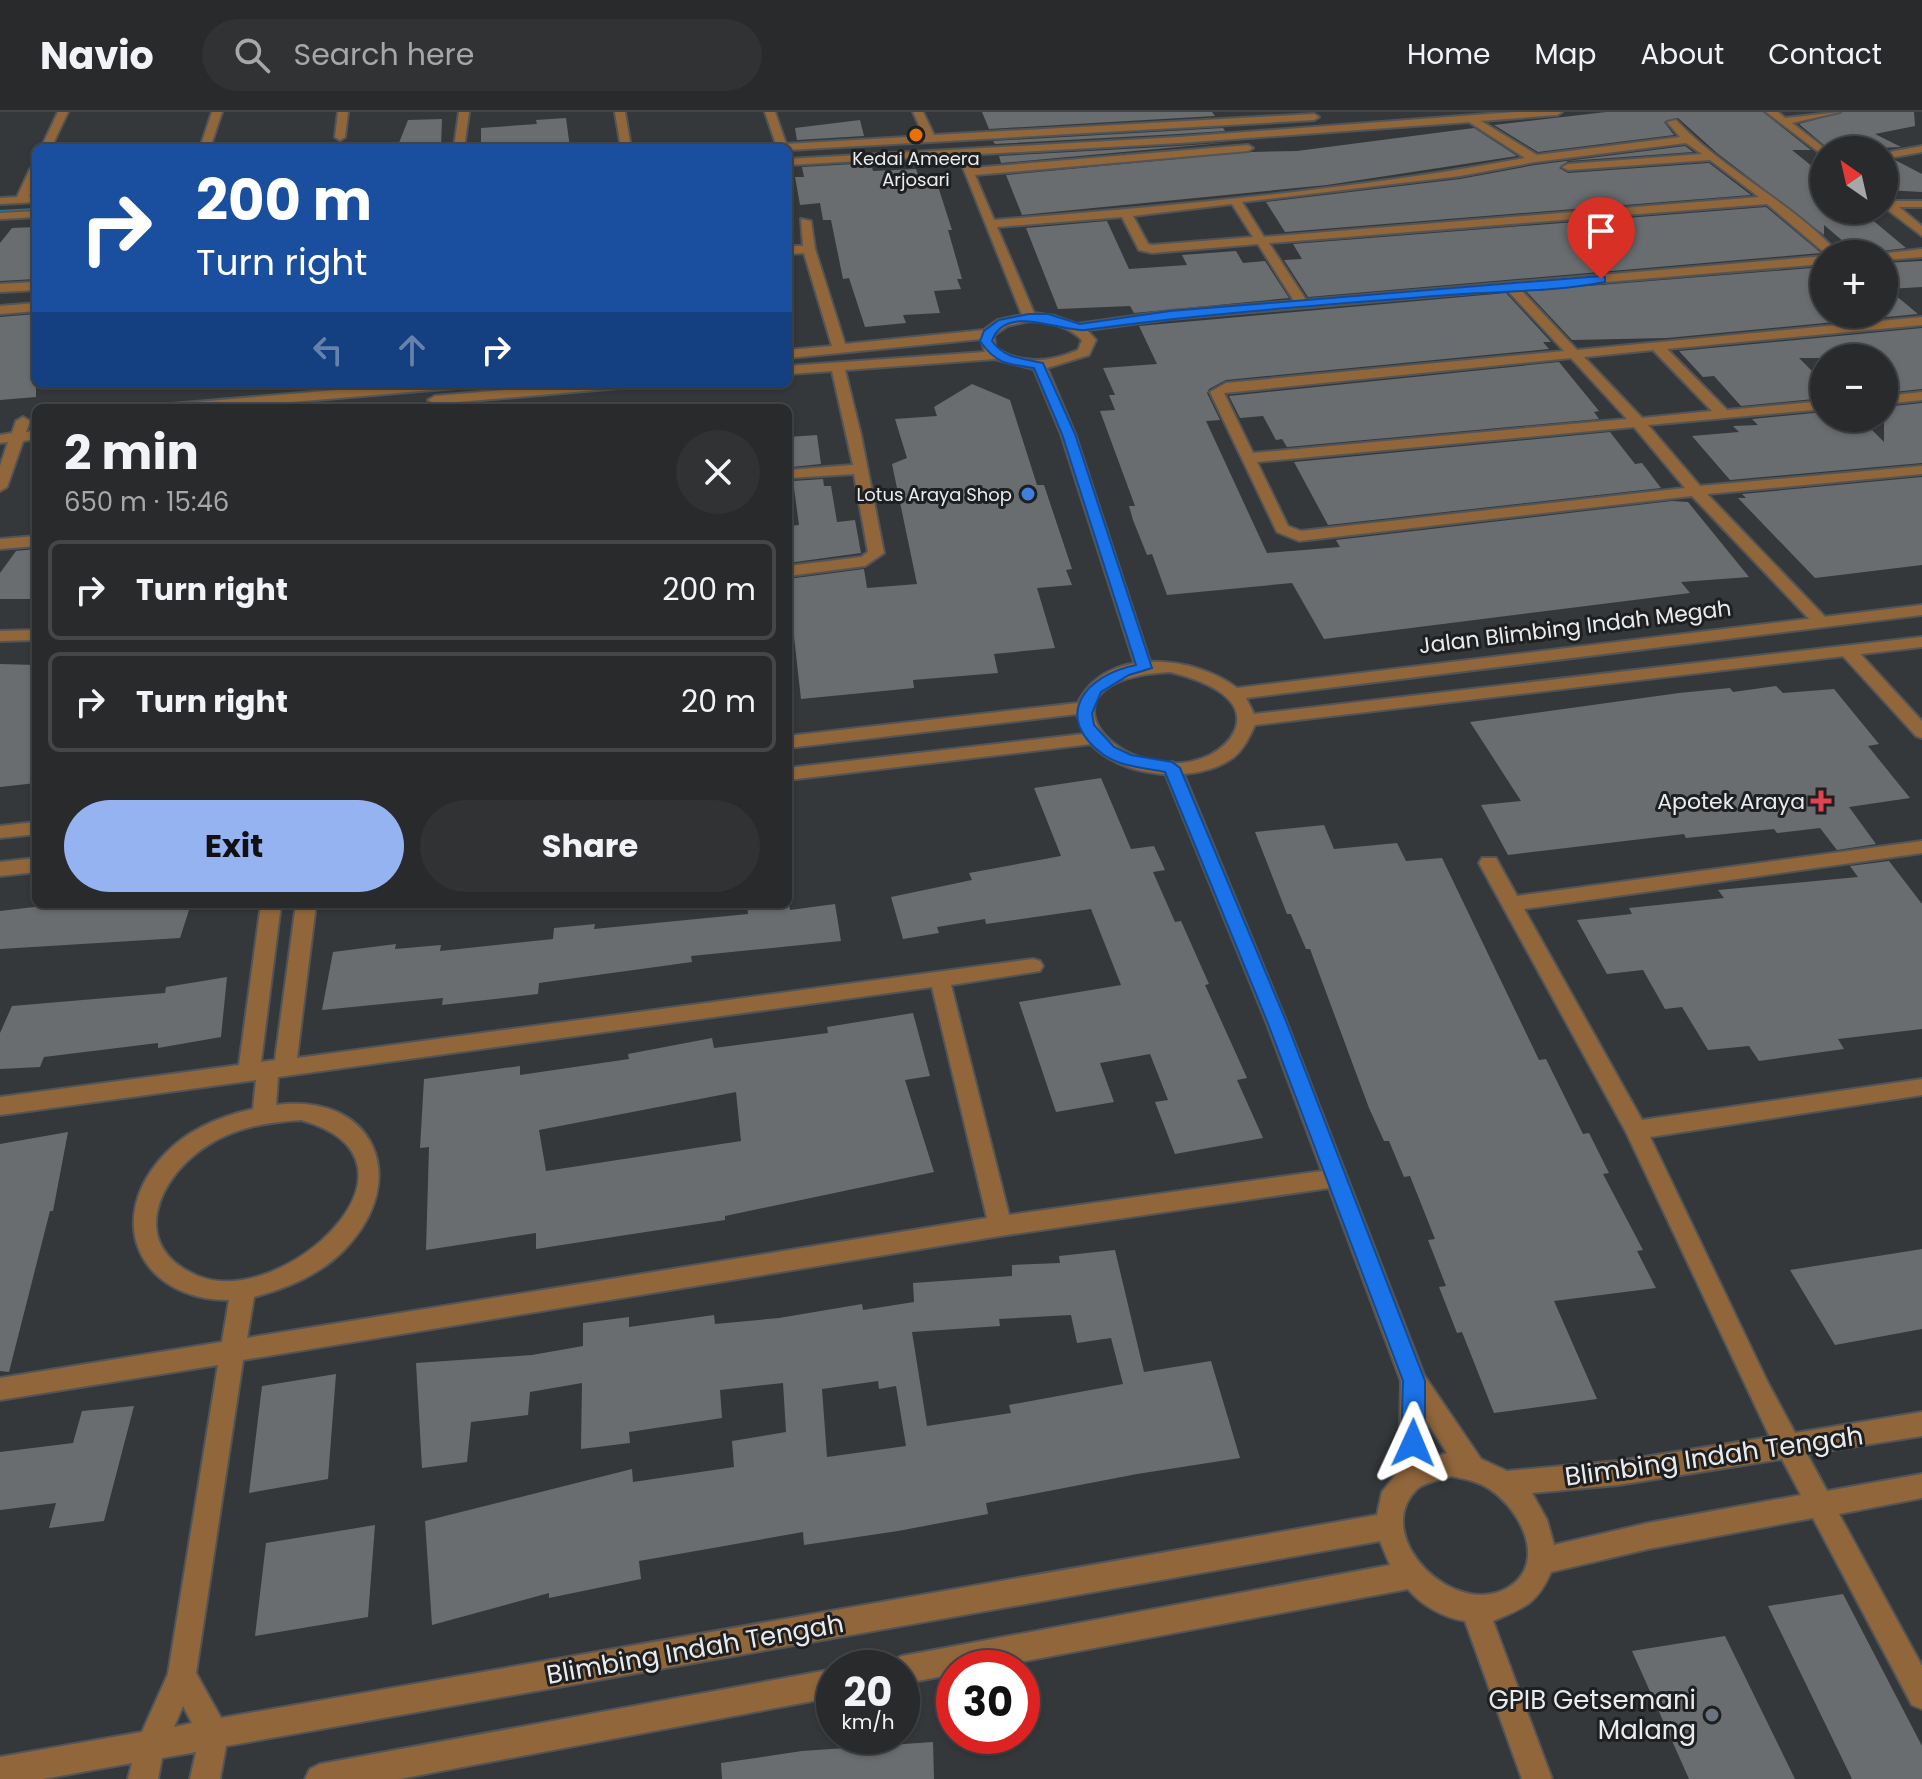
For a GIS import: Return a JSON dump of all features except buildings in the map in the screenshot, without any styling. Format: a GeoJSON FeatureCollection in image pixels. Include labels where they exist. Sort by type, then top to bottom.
{"type":"FeatureCollection","features":[{"type":"Feature","properties":{"kind":"street"},"geometry":{"type":"LineString","coordinates":[[48,144],[63,112]]}},
{"type":"Feature","properties":{"kind":"street"},"geometry":{"type":"LineString","coordinates":[[206,144],[217,112]]}},
{"type":"Feature","properties":{"kind":"street"},"geometry":{"type":"LineString","coordinates":[[340,137],[343,112]]}},
{"type":"Feature","properties":{"kind":"street"},"geometry":{"type":"LineString","coordinates":[[460,144],[464,112]]}},
{"type":"Feature","properties":{"kind":"street"},"geometry":{"type":"LineString","coordinates":[[620,112],[625,144]]}},
{"type":"Feature","properties":{"kind":"street"},"geometry":{"type":"LineString","coordinates":[[770,112],[781,144]]}},
{"type":"Feature","properties":{"kind":"street"},"geometry":{"type":"LineString","coordinates":[[918,112],[930,138]]}},
{"type":"Feature","properties":{"kind":"street"},"geometry":{"type":"LineString","coordinates":[[792,146],[1415,112]]}},
{"type":"Feature","properties":{"kind":"street"},"geometry":{"type":"LineString","coordinates":[[792,162],[1473,120],[1557,112]]}},
{"type":"Feature","properties":{"kind":"street"},"geometry":{"type":"LineString","coordinates":[[1771,112],[1810,142]]}},
{"type":"Feature","properties":{"kind":"street"},"geometry":{"type":"LineString","coordinates":[[1784,121],[1835,112]]}},
{"type":"Feature","properties":{"kind":"street"},"geometry":{"type":"LineString","coordinates":[[1473,120],[1535,159]]}},
{"type":"Feature","properties":{"kind":"street"},"geometry":{"type":"LineString","coordinates":[[1672,122],[1688,139],[1770,200],[1817,240]]}},
{"type":"Feature","properties":{"kind":"street"},"geometry":{"type":"LineString","coordinates":[[1460,173],[1535,159],[1688,139]]}},
{"type":"Feature","properties":{"kind":"street"},"geometry":{"type":"LineString","coordinates":[[969,172],[1171,157],[1285,144]]}},
{"type":"Feature","properties":{"kind":"street"},"geometry":{"type":"LineString","coordinates":[[1898,153],[1922,149]]}},
{"type":"Feature","properties":{"kind":"street"},"geometry":{"type":"LineString","coordinates":[[959,151],[1029,317]]}},
{"type":"Feature","properties":{"kind":"street"},"geometry":{"type":"LineString","coordinates":[[1898,156],[1922,157]]}},
{"type":"Feature","properties":{"kind":"street"},"geometry":{"type":"LineString","coordinates":[[990,224],[1126,213],[1460,173],[1713,157]]}},
{"type":"Feature","properties":{"kind":"street"},"geometry":{"type":"LineString","coordinates":[[22,199],[32,178]]}},
{"type":"Feature","properties":{"kind":"street"},"geometry":{"type":"LineString","coordinates":[[0,201],[32,199]]}},
{"type":"Feature","properties":{"kind":"street"},"geometry":{"type":"LineString","coordinates":[[1235,200],[1302,304]]}},
{"type":"Feature","properties":{"kind":"street"},"geometry":{"type":"LineString","coordinates":[[1126,213],[1146,248],[1770,200]]}},
{"type":"Feature","properties":{"kind":"street"},"geometry":{"type":"LineString","coordinates":[[1898,203],[1922,204]]}},
{"type":"Feature","properties":{"kind":"street"},"geometry":{"type":"LineString","coordinates":[[1898,213],[1922,232]]}},
{"type":"Feature","properties":{"kind":"street"},"geometry":{"type":"LineString","coordinates":[[0,216],[32,214]]}},
{"type":"Feature","properties":{"kind":"street"},"geometry":{"type":"LineString","coordinates":[[792,570],[865,561],[876,553],[859,469],[853,417],[809,249],[805,221]]}},
{"type":"Feature","properties":{"kind":"street"},"geometry":{"type":"LineString","coordinates":[[792,250],[809,249]]}},
{"type":"Feature","properties":{"kind":"street"},"geometry":{"type":"LineString","coordinates":[[1898,255],[1922,253]]}},
{"type":"Feature","properties":{"kind":"street"},"geometry":{"type":"LineString","coordinates":[[792,369],[839,358],[988,334],[1003,323],[1029,317],[1048,318],[1079,327],[1170,315],[1810,261]]}},
{"type":"Feature","properties":{"kind":"street"},"geometry":{"type":"LineString","coordinates":[[0,288],[32,286]]}},
{"type":"Feature","properties":{"kind":"street"},"geometry":{"type":"LineString","coordinates":[[1511,287],[1638,422],[1696,491],[1820,621]]}},
{"type":"Feature","properties":{"kind":"street"},"geometry":{"type":"LineString","coordinates":[[0,310],[32,307]]}},
{"type":"Feature","properties":{"kind":"street"},"geometry":{"type":"LineString","coordinates":[[1922,321],[1224,387],[1217,392],[1282,529],[1299,536],[1696,491],[1922,470]]}},
{"type":"Feature","properties":{"kind":"street"},"geometry":{"type":"LineString","coordinates":[[792,354],[839,358],[996,355],[1022,364],[1039,365],[1065,362],[1084,352],[1089,340],[1079,327]]}},
{"type":"Feature","properties":{"kind":"street"},"geometry":{"type":"LineString","coordinates":[[988,334],[988,348],[996,355]]}},
{"type":"Feature","properties":{"kind":"street"},"geometry":{"type":"LineString","coordinates":[[1657,347],[1724,415]]}},
{"type":"Feature","properties":{"kind":"street"},"geometry":{"type":"LineString","coordinates":[[1039,365],[1068,434],[1144,668]]}},
{"type":"Feature","properties":{"kind":"street"},"geometry":{"type":"LineString","coordinates":[[209,404],[368,388]]}},
{"type":"Feature","properties":{"kind":"street"},"geometry":{"type":"LineString","coordinates":[[383,404],[572,388]]}},
{"type":"Feature","properties":{"kind":"street"},"geometry":{"type":"LineString","coordinates":[[1898,399],[1922,396]]}},
{"type":"Feature","properties":{"kind":"street"},"geometry":{"type":"LineString","coordinates":[[1250,458],[1810,406]]}},
{"type":"Feature","properties":{"kind":"street"},"geometry":{"type":"LineString","coordinates":[[0,487],[24,421]]}},
{"type":"Feature","properties":{"kind":"street"},"geometry":{"type":"LineString","coordinates":[[0,439],[32,435]]}},
{"type":"Feature","properties":{"kind":"street"},"geometry":{"type":"LineString","coordinates":[[792,474],[859,469]]}},
{"type":"Feature","properties":{"kind":"street"},"geometry":{"type":"LineString","coordinates":[[0,544],[32,541]]}},
{"type":"Feature","properties":{"kind":"street","name":"Jalan Blimbing Indah Megah"},"geometry":{"type":"LineString","coordinates":[[1234,694],[1922,610]]}},
{"type":"Feature","properties":{"kind":"street"},"geometry":{"type":"LineString","coordinates":[[0,636],[32,635]]}},
{"type":"Feature","properties":{"kind":"street"},"geometry":{"type":"LineString","coordinates":[[1245,721],[1922,642]]}},
{"type":"Feature","properties":{"kind":"street"},"geometry":{"type":"LineString","coordinates":[[1848,651],[1922,732]]}},
{"type":"Feature","properties":{"kind":"street"},"geometry":{"type":"LineString","coordinates":[[1170,667],[1195,672],[1217,681],[1234,694],[1244,709],[1245,721],[1239,742],[1222,756],[1199,765],[1172,768],[1127,760],[1095,738],[1087,726],[1085,708],[1095,689],[1108,679],[1144,668],[1170,667]]}},
{"type":"Feature","properties":{"kind":"street"},"geometry":{"type":"LineString","coordinates":[[792,742],[1085,708]]}},
{"type":"Feature","properties":{"kind":"street"},"geometry":{"type":"LineString","coordinates":[[792,774],[1095,738]]}},
{"type":"Feature","properties":{"kind":"street"},"geometry":{"type":"LineString","coordinates":[[1172,768],[1337,1178],[1414,1381],[1472,1468]]}},
{"type":"Feature","properties":{"kind":"street"},"geometry":{"type":"LineString","coordinates":[[0,832],[32,828]]}},
{"type":"Feature","properties":{"kind":"street"},"geometry":{"type":"LineString","coordinates":[[1512,904],[1922,847]]}},
{"type":"Feature","properties":{"kind":"street"},"geometry":{"type":"LineString","coordinates":[[1489,863],[1636,1130],[1788,1448],[1922,1695]]}},
{"type":"Feature","properties":{"kind":"street"},"geometry":{"type":"LineString","coordinates":[[0,869],[32,865]]}},
{"type":"Feature","properties":{"kind":"street"},"geometry":{"type":"LineString","coordinates":[[264,1113],[271,908]]}},
{"type":"Feature","properties":{"kind":"street"},"geometry":{"type":"LineString","coordinates":[[267,1069],[305,908]]}},
{"type":"Feature","properties":{"kind":"street"},"geometry":{"type":"LineString","coordinates":[[0,1106],[1033,966]]}},
{"type":"Feature","properties":{"kind":"street"},"geometry":{"type":"LineString","coordinates":[[940,980],[1000,1226]]}},
{"type":"Feature","properties":{"kind":"street"},"geometry":{"type":"LineString","coordinates":[[1636,1130],[1922,1087]]}},
{"type":"Feature","properties":{"kind":"street"},"geometry":{"type":"LineString","coordinates":[[301,1111],[332,1119],[356,1137],[369,1161],[368,1191],[355,1222],[329,1251],[294,1274],[243,1290],[201,1288],[162,1270],[143,1238],[148,1197],[174,1159],[215,1129],[264,1113],[301,1111]]}},
{"type":"Feature","properties":{"kind":"street"},"geometry":{"type":"LineString","coordinates":[[0,1389],[1000,1226],[1337,1178]]}},
{"type":"Feature","properties":{"kind":"street"},"geometry":{"type":"LineString","coordinates":[[143,1779],[150,1747],[182,1675],[230,1353],[243,1290]]}},
{"type":"Feature","properties":{"kind":"street"},"geometry":{"type":"LineString","coordinates":[[1412,1475],[1414,1381]]}},
{"type":"Feature","properties":{"kind":"street","name":"Blimbing Indah Tengah"},"geometry":{"type":"LineString","coordinates":[[1505,1483],[1618,1473],[1922,1424]]}},
{"type":"Feature","properties":{"kind":"street"},"geometry":{"type":"LineString","coordinates":[[1440,1465],[1472,1468],[1505,1483],[1522,1499],[1534,1519],[1541,1540],[1541,1561],[1534,1581],[1519,1597],[1499,1607],[1475,1609],[1453,1604],[1432,1594],[1410,1575],[1400,1562],[1390,1538],[1389,1515],[1395,1495],[1412,1475],[1440,1465]]}},
{"type":"Feature","properties":{"kind":"street"},"geometry":{"type":"LineString","coordinates":[[1541,1561],[1648,1536],[1922,1486]]}},
{"type":"Feature","properties":{"kind":"street","name":"Blimbing Indah Tengah"},"geometry":{"type":"LineString","coordinates":[[0,1772],[1390,1526]]}},
{"type":"Feature","properties":{"kind":"street"},"geometry":{"type":"LineString","coordinates":[[920,1667],[1410,1575]]}},
{"type":"Feature","properties":{"kind":"street"},"geometry":{"type":"LineString","coordinates":[[1475,1609],[1537,1779]]}},
{"type":"Feature","properties":{"kind":"street"},"geometry":{"type":"LineString","coordinates":[[182,1675],[214,1735],[205,1779]]}},
{"type":"Feature","properties":{"kind":"street"},"geometry":{"type":"LineString","coordinates":[[320,1779],[816,1686]]}},
{"type":"Feature","properties":{"kind":"waterway"},"geometry":{"type":"LineString","coordinates":[[1477,116],[1504,112]]}},
{"type":"Feature","properties":{"kind":"waterway"},"geometry":{"type":"LineString","coordinates":[[0,212],[32,210]]}},
{"type":"Feature","properties":{"kind":"place","name":"Kedai Ameera Arjosari"},"geometry":{"type":"Point","coordinates":[916,135]}},
{"type":"Feature","properties":{"kind":"place","name":"Lotus Araya Shop"},"geometry":{"type":"Point","coordinates":[1028,494]}},
{"type":"Feature","properties":{"kind":"place","name":"Apotek Araya"},"geometry":{"type":"Point","coordinates":[1821,801]}},
{"type":"Feature","properties":{"kind":"place","name":"GPIB Getsemani Malang"},"geometry":{"type":"Point","coordinates":[1712,1715]}},
{"type":"Feature","properties":{"kind":"route"},"geometry":{"type":"LineString","coordinates":[[1413,1443],[1414,1381],[1276,1021],[1172,768],[1127,760],[1108,750],[1087,726],[1084,713],[1087,700],[1095,689],[1108,679],[1144,668],[1068,434],[1039,365],[1022,364],[996,355],[988,348],[986,341],[988,334],[1003,323],[1029,317],[1065,321],[1079,327],[1170,315],[1601,279]]}}]}
